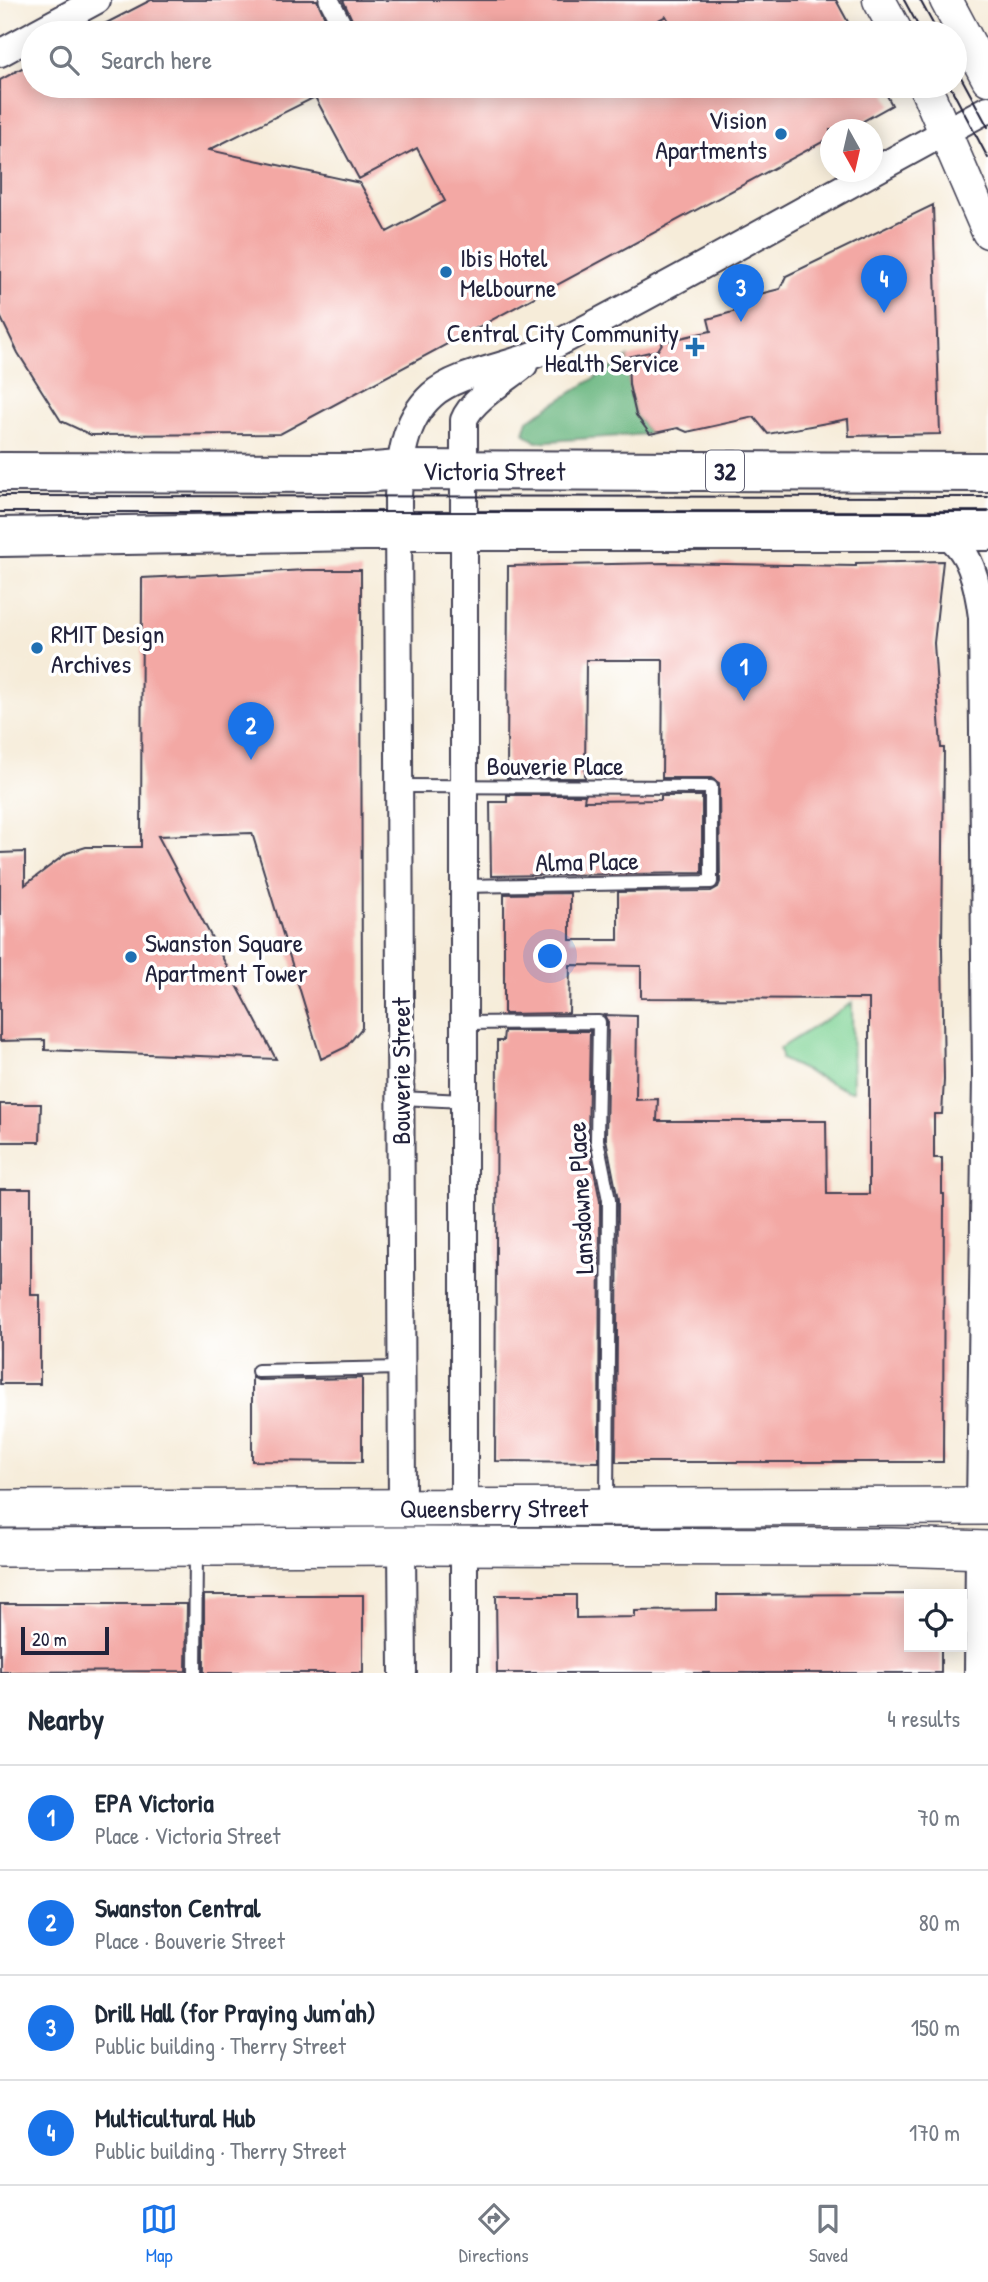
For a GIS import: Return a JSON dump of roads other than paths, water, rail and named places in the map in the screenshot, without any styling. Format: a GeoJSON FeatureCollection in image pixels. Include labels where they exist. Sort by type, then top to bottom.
{"type":"FeatureCollection","features":[{"type":"Feature","properties":{"kind":"main road","name":"Victoria Street"},"geometry":{"type":"LineString","coordinates":[[0,472],[988,472]]}},
{"type":"Feature","properties":{"kind":"main road"},"geometry":{"type":"LineString","coordinates":[[0,537],[398,531],[988,531]]}},
{"type":"Feature","properties":{"kind":"main road"},"geometry":{"type":"LineString","coordinates":[[464,1506],[464,1546]]}},
{"type":"Feature","properties":{"kind":"main road"},"geometry":{"type":"LineString","coordinates":[[984,1506],[984,1549]]}},
{"type":"Feature","properties":{"kind":"main road","name":"Queensberry Street"},"geometry":{"type":"LineString","coordinates":[[0,1509],[984,1506]]}},
{"type":"Feature","properties":{"kind":"main road","name":"Bouverie Street"},"geometry":{"type":"LineString","coordinates":[[402,1507],[402,1546]]}},
{"type":"Feature","properties":{"kind":"main road"},"geometry":{"type":"LineString","coordinates":[[607,1507],[607,1548]]}},
{"type":"Feature","properties":{"kind":"main road"},"geometry":{"type":"LineString","coordinates":[[196,1548],[197,1508]]}},
{"type":"Feature","properties":{"kind":"main road"},"geometry":{"type":"LineString","coordinates":[[891,1508],[892,1547]]}},
{"type":"Feature","properties":{"kind":"main road","name":"Queensberry Street"},"geometry":{"type":"LineString","coordinates":[[0,1548],[464,1546],[984,1549]]}},
{"type":"Feature","properties":{"kind":"street"},"geometry":{"type":"LineString","coordinates":[[58,21],[97,0]]}},
{"type":"Feature","properties":{"kind":"street"},"geometry":{"type":"LineString","coordinates":[[329,0],[340,21]]}},
{"type":"Feature","properties":{"kind":"street"},"geometry":{"type":"LineString","coordinates":[[879,0],[890,21]]}},
{"type":"Feature","properties":{"kind":"street"},"geometry":{"type":"LineString","coordinates":[[946,0],[957,21]]}},
{"type":"Feature","properties":{"kind":"street"},"geometry":{"type":"LineString","coordinates":[[967,40],[988,79]]}},
{"type":"Feature","properties":{"kind":"street"},"geometry":{"type":"LineString","coordinates":[[0,52],[21,41]]}},
{"type":"Feature","properties":{"kind":"street"},"geometry":{"type":"LineString","coordinates":[[931,98],[988,232]]}},
{"type":"Feature","properties":{"kind":"street"},"geometry":{"type":"LineString","coordinates":[[464,1506],[462,531],[465,415],[480,399],[542,351],[988,109]]}},
{"type":"Feature","properties":{"kind":"street","name":"Bouverie Street"},"geometry":{"type":"LineString","coordinates":[[402,1507],[399,470],[404,442],[418,412],[433,394],[470,376],[542,351]]}},
{"type":"Feature","properties":{"kind":"street"},"geometry":{"type":"LineString","coordinates":[[940,531],[956,541],[968,560],[980,599],[985,628],[987,1058],[984,1506]]}},
{"type":"Feature","properties":{"kind":"street","name":"Bouverie Street"},"geometry":{"type":"LineString","coordinates":[[402,1546],[403,1673]]}},
{"type":"Feature","properties":{"kind":"street"},"geometry":{"type":"LineString","coordinates":[[464,1546],[464,1673]]}},
{"type":"Feature","properties":{"kind":"street"},"geometry":{"type":"LineString","coordinates":[[978,1673],[984,1549]]}},
{"type":"Feature","properties":{"kind":"lane","name":"Bouverie Place"},"geometry":{"type":"LineString","coordinates":[[400,786],[711,787],[711,882]]}},
{"type":"Feature","properties":{"kind":"lane","name":"Alma Place"},"geometry":{"type":"LineString","coordinates":[[463,886],[711,882]]}},
{"type":"Feature","properties":{"kind":"lane","name":"Lansdowne Place"},"geometry":{"type":"LineString","coordinates":[[463,1023],[599,1023],[597,1140],[608,1200],[607,1507]]}},
{"type":"Feature","properties":{"kind":"lane"},"geometry":{"type":"LineString","coordinates":[[401,1098],[463,1101]]}},
{"type":"Feature","properties":{"kind":"lane"},"geometry":{"type":"LineString","coordinates":[[258,1371],[401,1368]]}},
{"type":"Feature","properties":{"kind":"lane"},"geometry":{"type":"LineString","coordinates":[[195,1673],[196,1548]]}},
{"type":"Feature","properties":{"kind":"tram line"},"geometry":{"type":"LineString","coordinates":[[904,0],[915,21]]}},
{"type":"Feature","properties":{"kind":"tram line"},"geometry":{"type":"LineString","coordinates":[[920,0],[931,21]]}},
{"type":"Feature","properties":{"kind":"tram line"},"geometry":{"type":"LineString","coordinates":[[967,88],[988,127]]}},
{"type":"Feature","properties":{"kind":"tram line"},"geometry":{"type":"LineString","coordinates":[[956,98],[988,158]]}},
{"type":"Feature","properties":{"kind":"tram line"},"geometry":{"type":"LineString","coordinates":[[0,496],[988,497]]}},
{"type":"Feature","properties":{"kind":"tram line"},"geometry":{"type":"LineString","coordinates":[[0,512],[988,512]]}},
{"type":"Feature","properties":{"kind":"place","name":"Vision Apartments"},"geometry":{"type":"Point","coordinates":[781,134]}},
{"type":"Feature","properties":{"kind":"place","name":"Ibis Hotel Melbourne"},"geometry":{"type":"Point","coordinates":[446,272]}},
{"type":"Feature","properties":{"kind":"place","name":"Multicultural Hub"},"geometry":{"type":"Point","coordinates":[884,313]}},
{"type":"Feature","properties":{"kind":"place","name":"Drill Hall (for Praying Jum'ah)"},"geometry":{"type":"Point","coordinates":[741,322]}},
{"type":"Feature","properties":{"kind":"place","name":"Central City Community Health Service"},"geometry":{"type":"Point","coordinates":[695,347]}},
{"type":"Feature","properties":{"kind":"place","name":"RMIT Design Archives"},"geometry":{"type":"Point","coordinates":[37,648]}},
{"type":"Feature","properties":{"kind":"place","name":"EPA Victoria"},"geometry":{"type":"Point","coordinates":[744,701]}},
{"type":"Feature","properties":{"kind":"place","name":"Swanston Central"},"geometry":{"type":"Point","coordinates":[251,760]}},
{"type":"Feature","properties":{"kind":"place","name":"Swanston Square Apartment Tower"},"geometry":{"type":"Point","coordinates":[131,957]}}]}
